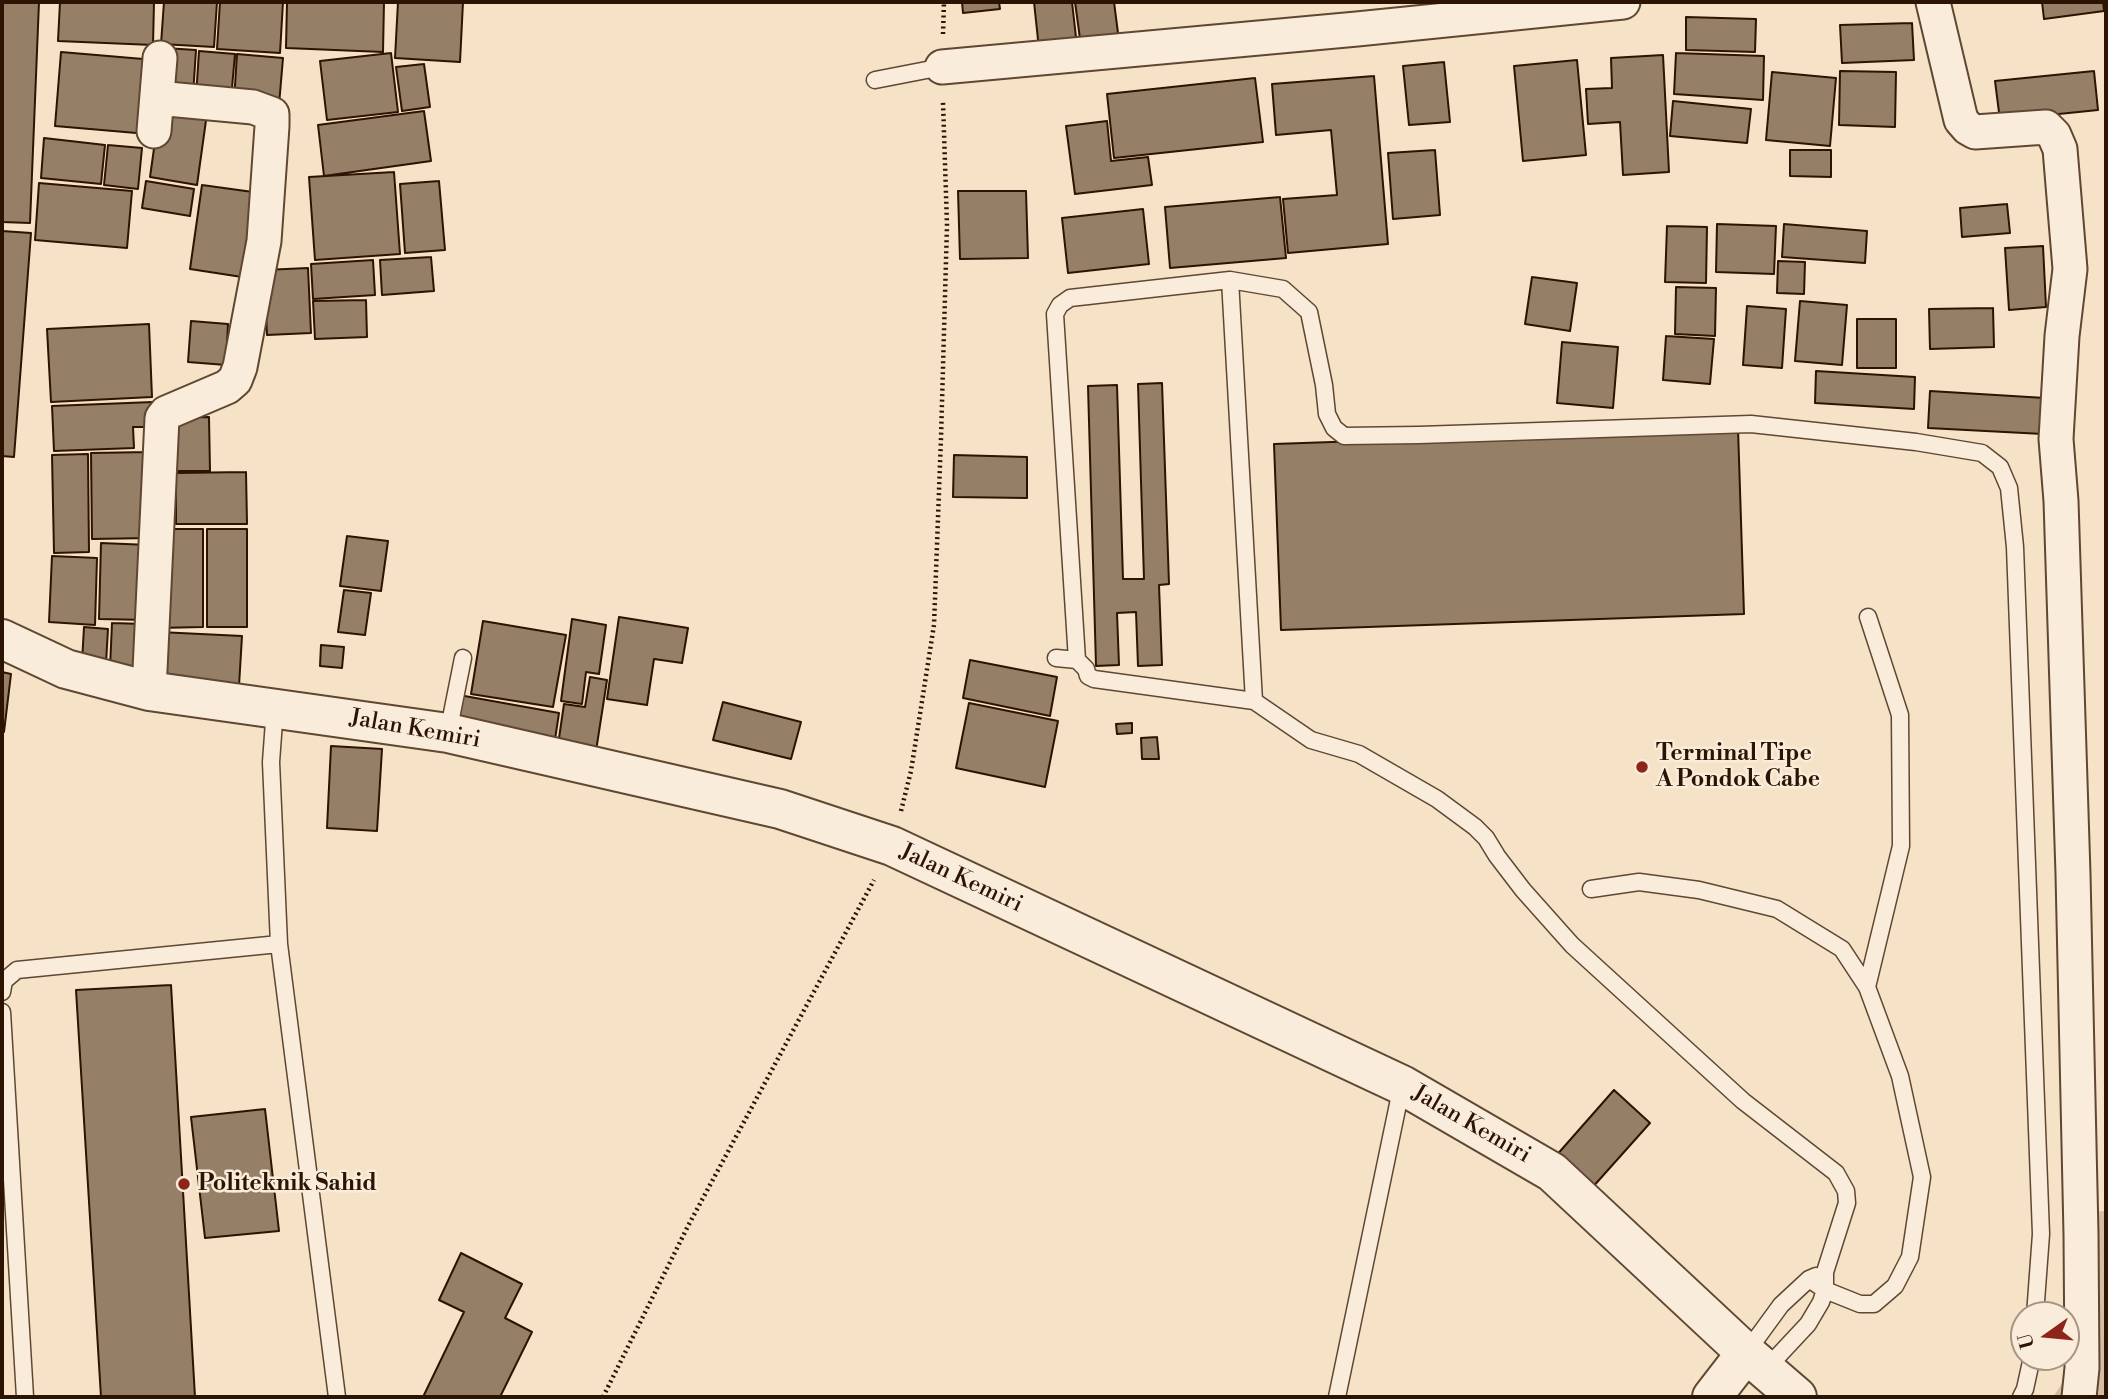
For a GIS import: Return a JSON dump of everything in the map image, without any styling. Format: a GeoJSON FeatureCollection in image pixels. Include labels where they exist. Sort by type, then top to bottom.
{"type":"FeatureCollection","features":[{"type":"Feature","properties":{"kind":"street"},"geometry":{"type":"LineString","coordinates":[[942,67],[1623,2]]}},
{"type":"Feature","properties":{"kind":"street"},"geometry":{"type":"LineString","coordinates":[[1933,2],[1961,120],[1975,132],[2046,127],[2054,135],[2060,149],[2070,268],[2062,336],[2056,439],[2061,502],[2080,1165],[2082,1368],[2078,1397]]}},
{"type":"Feature","properties":{"kind":"street"},"geometry":{"type":"LineString","coordinates":[[154,131],[160,58]]}},
{"type":"Feature","properties":{"kind":"street"},"geometry":{"type":"LineString","coordinates":[[149,691],[162,418],[166,413],[227,387],[235,380],[240,367],[264,241],[272,126],[272,114],[253,107],[157,98]]}},
{"type":"Feature","properties":{"kind":"street","name":"Jalan Kemiri"},"geometry":{"type":"LineString","coordinates":[[2,639],[66,669],[149,691],[448,733],[780,809],[892,846],[1402,1085],[1552,1172],[1752,1374],[1797,1397]]}},
{"type":"Feature","properties":{"kind":"street"},"geometry":{"type":"LineString","coordinates":[[1712,1397],[1752,1374]]}},
{"type":"Feature","properties":{"kind":"lane"},"geometry":{"type":"LineString","coordinates":[[876,80],[942,67]]}},
{"type":"Feature","properties":{"kind":"lane"},"geometry":{"type":"LineString","coordinates":[[1230,280],[1254,702]]}},
{"type":"Feature","properties":{"kind":"lane"},"geometry":{"type":"LineString","coordinates":[[1077,660],[1055,314],[1060,305],[1070,298],[1230,280],[1283,289],[1309,312],[1327,414],[1334,428],[1344,436],[1751,424],[1916,442],[1982,453],[2000,467],[2009,488],[2015,547],[2041,1234],[2036,1301]]}},
{"type":"Feature","properties":{"kind":"lane"},"geometry":{"type":"LineString","coordinates":[[1867,987],[1901,846],[1900,715],[1868,617]]}},
{"type":"Feature","properties":{"kind":"lane"},"geometry":{"type":"LineString","coordinates":[[448,733],[463,658]]}},
{"type":"Feature","properties":{"kind":"lane"},"geometry":{"type":"LineString","coordinates":[[1056,658],[1077,660],[1086,669],[1088,676],[1094,679],[1254,702],[1311,740],[1359,754],[1437,799],[1486,838],[1523,890],[1572,945],[1743,1101],[1836,1173],[1846,1191],[1847,1203],[1825,1272],[1825,1290],[1821,1302],[1808,1324],[1752,1374]]}},
{"type":"Feature","properties":{"kind":"lane"},"geometry":{"type":"LineString","coordinates":[[275,708],[271,762],[279,944],[337,1397]]}},
{"type":"Feature","properties":{"kind":"lane"},"geometry":{"type":"LineString","coordinates":[[1591,889],[1639,882],[1699,890],[1777,909],[1842,949],[1867,987],[1900,1076],[1922,1177],[1910,1257],[1895,1286],[1874,1304],[1860,1304],[1825,1290],[1809,1279]]}},
{"type":"Feature","properties":{"kind":"lane"},"geometry":{"type":"LineString","coordinates":[[2,992],[4,981],[17,970],[279,944]]}},
{"type":"Feature","properties":{"kind":"lane"},"geometry":{"type":"LineString","coordinates":[[2,1012],[25,1397]]}},
{"type":"Feature","properties":{"kind":"lane"},"geometry":{"type":"LineString","coordinates":[[1336,1397],[1402,1085]]}},
{"type":"Feature","properties":{"kind":"lane"},"geometry":{"type":"LineString","coordinates":[[1752,1374],[1781,1305],[1809,1279],[1825,1272]]}},
{"type":"Feature","properties":{"kind":"lane"},"geometry":{"type":"LineString","coordinates":[[2021,1397],[2029,1371]]}},
{"type":"Feature","properties":{"kind":"path"},"geometry":{"type":"LineString","coordinates":[[603,1397],[688,1226],[892,846],[911,771],[934,625],[947,225],[942,67],[944,2]]}},
{"type":"Feature","properties":{"kind":"shaded area"},"geometry":{"type":"Polygon","coordinates":[[[2106,1211],[2106,1397],[2053,1397],[2065,1379],[2065,1371],[2080,1371],[2080,1301],[2067,1301],[2070,1213],[2106,1211]]]}},
{"type":"Feature","properties":{"kind":"building"},"geometry":{"type":"Polygon","coordinates":[[[2,2],[39,2],[30,223],[2,222],[2,2]]]}},
{"type":"Feature","properties":{"kind":"building"},"geometry":{"type":"Polygon","coordinates":[[[60,2],[154,2],[153,45],[58,41],[60,2]]]}},
{"type":"Feature","properties":{"kind":"building"},"geometry":{"type":"Polygon","coordinates":[[[164,2],[217,2],[214,47],[161,44],[164,2]]]}},
{"type":"Feature","properties":{"kind":"building"},"geometry":{"type":"Polygon","coordinates":[[[220,2],[283,2],[280,53],[217,49],[220,2]]]}},
{"type":"Feature","properties":{"kind":"building"},"geometry":{"type":"Polygon","coordinates":[[[287,2],[384,2],[383,52],[286,48],[287,2]]]}},
{"type":"Feature","properties":{"kind":"building"},"geometry":{"type":"Polygon","coordinates":[[[398,2],[463,2],[460,62],[395,58],[398,2]]]}},
{"type":"Feature","properties":{"kind":"building"},"geometry":{"type":"Polygon","coordinates":[[[962,2],[999,2],[1000,9],[963,13],[962,2]]]}},
{"type":"Feature","properties":{"kind":"building"},"geometry":{"type":"Polygon","coordinates":[[[1034,2],[1072,2],[1077,46],[1039,49],[1034,2]]]}},
{"type":"Feature","properties":{"kind":"building"},"geometry":{"type":"Polygon","coordinates":[[[1075,2],[1114,2],[1119,41],[1081,46],[1075,2]]]}},
{"type":"Feature","properties":{"kind":"building"},"geometry":{"type":"Polygon","coordinates":[[[2042,2],[2103,2],[2104,11],[2044,19],[2042,2]]]}},
{"type":"Feature","properties":{"kind":"building"},"geometry":{"type":"Polygon","coordinates":[[[1686,17],[1756,19],[1755,52],[1686,50],[1686,17]]]}},
{"type":"Feature","properties":{"kind":"building"},"geometry":{"type":"Polygon","coordinates":[[[1912,23],[1914,60],[1842,63],[1840,25],[1912,23]]]}},
{"type":"Feature","properties":{"kind":"building"},"geometry":{"type":"Polygon","coordinates":[[[165,48],[196,50],[193,95],[161,92],[165,48]]]}},
{"type":"Feature","properties":{"kind":"building"},"geometry":{"type":"Polygon","coordinates":[[[199,51],[235,54],[231,99],[196,97],[199,51]]]}},
{"type":"Feature","properties":{"kind":"building"},"geometry":{"type":"Polygon","coordinates":[[[61,52],[155,60],[148,134],[55,126],[61,52]]]}},
{"type":"Feature","properties":{"kind":"building"},"geometry":{"type":"Polygon","coordinates":[[[391,53],[398,112],[327,120],[320,61],[391,53]]]}},
{"type":"Feature","properties":{"kind":"building"},"geometry":{"type":"Polygon","coordinates":[[[1676,53],[1764,56],[1763,100],[1674,94],[1676,53]]]}},
{"type":"Feature","properties":{"kind":"building"},"geometry":{"type":"Polygon","coordinates":[[[237,54],[283,58],[279,105],[234,101],[237,54]]]}},
{"type":"Feature","properties":{"kind":"building"},"geometry":{"type":"Polygon","coordinates":[[[1663,55],[1669,172],[1623,175],[1620,122],[1588,124],[1586,89],[1612,88],[1611,58],[1663,55]]]}},
{"type":"Feature","properties":{"kind":"building"},"geometry":{"type":"Polygon","coordinates":[[[1577,60],[1586,155],[1523,161],[1514,66],[1577,60]]]}},
{"type":"Feature","properties":{"kind":"building"},"geometry":{"type":"Polygon","coordinates":[[[1444,62],[1450,122],[1409,125],[1403,66],[1444,62]]]}},
{"type":"Feature","properties":{"kind":"building"},"geometry":{"type":"Polygon","coordinates":[[[424,64],[430,107],[402,111],[396,67],[424,64]]]}},
{"type":"Feature","properties":{"kind":"building"},"geometry":{"type":"Polygon","coordinates":[[[1840,71],[1896,72],[1895,127],[1839,125],[1840,71]]]}},
{"type":"Feature","properties":{"kind":"building"},"geometry":{"type":"Polygon","coordinates":[[[2094,71],[2098,110],[2000,120],[1995,81],[2094,71]]]}},
{"type":"Feature","properties":{"kind":"building"},"geometry":{"type":"Polygon","coordinates":[[[1772,72],[1836,78],[1830,146],[1766,140],[1772,72]]]}},
{"type":"Feature","properties":{"kind":"building"},"geometry":{"type":"Polygon","coordinates":[[[1374,76],[1388,244],[1288,253],[1283,199],[1337,195],[1331,130],[1276,135],[1272,84],[1374,76]]]}},
{"type":"Feature","properties":{"kind":"building"},"geometry":{"type":"Polygon","coordinates":[[[1255,78],[1263,142],[1114,158],[1107,94],[1255,78]]]}},
{"type":"Feature","properties":{"kind":"building"},"geometry":{"type":"Polygon","coordinates":[[[161,99],[208,106],[197,185],[150,177],[161,99]]]}},
{"type":"Feature","properties":{"kind":"building"},"geometry":{"type":"Polygon","coordinates":[[[1673,101],[1751,109],[1747,143],[1670,136],[1673,101]]]}},
{"type":"Feature","properties":{"kind":"building"},"geometry":{"type":"Polygon","coordinates":[[[424,111],[431,161],[324,176],[318,125],[424,111]]]}},
{"type":"Feature","properties":{"kind":"building"},"geometry":{"type":"Polygon","coordinates":[[[1107,121],[1111,161],[1148,157],[1152,185],[1075,194],[1066,126],[1107,121]]]}},
{"type":"Feature","properties":{"kind":"building"},"geometry":{"type":"Polygon","coordinates":[[[44,138],[105,145],[101,184],[41,178],[44,138]]]}},
{"type":"Feature","properties":{"kind":"building"},"geometry":{"type":"Polygon","coordinates":[[[108,145],[142,148],[138,189],[104,185],[108,145]]]}},
{"type":"Feature","properties":{"kind":"building"},"geometry":{"type":"Polygon","coordinates":[[[1435,150],[1440,215],[1393,219],[1388,153],[1435,150]]]}},
{"type":"Feature","properties":{"kind":"building"},"geometry":{"type":"Polygon","coordinates":[[[1790,150],[1831,150],[1831,177],[1790,176],[1790,150]]]}},
{"type":"Feature","properties":{"kind":"building"},"geometry":{"type":"Polygon","coordinates":[[[394,172],[400,254],[315,260],[309,177],[394,172]]]}},
{"type":"Feature","properties":{"kind":"building"},"geometry":{"type":"Polygon","coordinates":[[[146,181],[194,189],[190,216],[142,208],[146,181]]]}},
{"type":"Feature","properties":{"kind":"building"},"geometry":{"type":"Polygon","coordinates":[[[439,181],[445,250],[405,253],[400,184],[439,181]]]}},
{"type":"Feature","properties":{"kind":"building"},"geometry":{"type":"Polygon","coordinates":[[[39,183],[132,191],[127,248],[35,240],[39,183]]]}},
{"type":"Feature","properties":{"kind":"building"},"geometry":{"type":"Polygon","coordinates":[[[202,185],[253,192],[242,277],[190,269],[202,185]]]}},
{"type":"Feature","properties":{"kind":"building"},"geometry":{"type":"Polygon","coordinates":[[[958,191],[1026,191],[1028,258],[960,259],[958,191]]]}},
{"type":"Feature","properties":{"kind":"building"},"geometry":{"type":"Polygon","coordinates":[[[1280,197],[1286,258],[1170,268],[1165,207],[1280,197]]]}},
{"type":"Feature","properties":{"kind":"building"},"geometry":{"type":"Polygon","coordinates":[[[2007,204],[2010,233],[1962,237],[1960,208],[2007,204]]]}},
{"type":"Feature","properties":{"kind":"building"},"geometry":{"type":"Polygon","coordinates":[[[1143,209],[1149,264],[1068,273],[1062,218],[1143,209]]]}},
{"type":"Feature","properties":{"kind":"building"},"geometry":{"type":"Polygon","coordinates":[[[1717,224],[1776,226],[1774,274],[1716,272],[1717,224]]]}},
{"type":"Feature","properties":{"kind":"building"},"geometry":{"type":"Polygon","coordinates":[[[1784,224],[1867,231],[1865,263],[1782,257],[1784,224]]]}},
{"type":"Feature","properties":{"kind":"building"},"geometry":{"type":"Polygon","coordinates":[[[1667,226],[1707,227],[1706,283],[1665,282],[1667,226]]]}},
{"type":"Feature","properties":{"kind":"building"},"geometry":{"type":"Polygon","coordinates":[[[2,231],[31,233],[14,457],[2,456],[2,231]]]}},
{"type":"Feature","properties":{"kind":"building"},"geometry":{"type":"Polygon","coordinates":[[[2043,246],[2046,307],[2009,310],[2005,248],[2043,246]]]}},
{"type":"Feature","properties":{"kind":"building"},"geometry":{"type":"Polygon","coordinates":[[[431,257],[434,291],[382,295],[380,260],[431,257]]]}},
{"type":"Feature","properties":{"kind":"building"},"geometry":{"type":"Polygon","coordinates":[[[373,260],[375,295],[313,299],[311,264],[373,260]]]}},
{"type":"Feature","properties":{"kind":"building"},"geometry":{"type":"Polygon","coordinates":[[[1778,261],[1805,262],[1804,294],[1777,293],[1778,261]]]}},
{"type":"Feature","properties":{"kind":"building"},"geometry":{"type":"Polygon","coordinates":[[[308,268],[311,333],[267,335],[264,270],[308,268]]]}},
{"type":"Feature","properties":{"kind":"building"},"geometry":{"type":"Polygon","coordinates":[[[1532,277],[1577,283],[1570,331],[1525,324],[1532,277]]]}},
{"type":"Feature","properties":{"kind":"building"},"geometry":{"type":"Polygon","coordinates":[[[1676,287],[1716,288],[1715,336],[1675,334],[1676,287]]]}},
{"type":"Feature","properties":{"kind":"building"},"geometry":{"type":"Polygon","coordinates":[[[366,300],[367,337],[315,339],[313,301],[366,300]]]}},
{"type":"Feature","properties":{"kind":"building"},"geometry":{"type":"Polygon","coordinates":[[[1800,301],[1847,305],[1842,365],[1795,361],[1800,301]]]}},
{"type":"Feature","properties":{"kind":"building"},"geometry":{"type":"Polygon","coordinates":[[[1747,306],[1786,309],[1782,368],[1743,365],[1747,306]]]}},
{"type":"Feature","properties":{"kind":"building"},"geometry":{"type":"Polygon","coordinates":[[[1993,308],[1994,347],[1930,349],[1929,309],[1993,308]]]}},
{"type":"Feature","properties":{"kind":"building"},"geometry":{"type":"Polygon","coordinates":[[[1857,319],[1896,319],[1896,368],[1857,368],[1857,319]]]}},
{"type":"Feature","properties":{"kind":"building"},"geometry":{"type":"Polygon","coordinates":[[[191,321],[228,324],[226,365],[188,362],[191,321]]]}},
{"type":"Feature","properties":{"kind":"building"},"geometry":{"type":"Polygon","coordinates":[[[149,324],[152,397],[51,402],[47,329],[149,324]]]}},
{"type":"Feature","properties":{"kind":"building"},"geometry":{"type":"Polygon","coordinates":[[[1666,336],[1714,339],[1710,384],[1663,380],[1666,336]]]}},
{"type":"Feature","properties":{"kind":"building"},"geometry":{"type":"Polygon","coordinates":[[[1562,342],[1618,347],[1613,408],[1557,403],[1562,342]]]}},
{"type":"Feature","properties":{"kind":"building"},"geometry":{"type":"Polygon","coordinates":[[[1816,371],[1915,377],[1914,409],[1815,403],[1816,371]]]}},
{"type":"Feature","properties":{"kind":"building"},"geometry":{"type":"Polygon","coordinates":[[[1162,383],[1169,584],[1159,585],[1162,665],[1138,666],[1136,612],[1117,613],[1119,665],[1096,666],[1088,386],[1117,385],[1123,579],[1144,579],[1138,384],[1162,383]]]}},
{"type":"Feature","properties":{"kind":"building"},"geometry":{"type":"Polygon","coordinates":[[[1930,391],[2045,398],[2043,434],[1928,428],[1930,391]]]}},
{"type":"Feature","properties":{"kind":"building"},"geometry":{"type":"Polygon","coordinates":[[[153,402],[154,427],[133,427],[134,448],[54,451],[52,406],[153,402]]]}},
{"type":"Feature","properties":{"kind":"building"},"geometry":{"type":"Polygon","coordinates":[[[209,417],[210,471],[176,471],[175,418],[209,417]]]}},
{"type":"Feature","properties":{"kind":"building"},"geometry":{"type":"Polygon","coordinates":[[[1738,428],[1744,614],[1281,630],[1274,444],[1738,428]]]}},
{"type":"Feature","properties":{"kind":"building"},"geometry":{"type":"Polygon","coordinates":[[[148,452],[150,538],[92,539],[91,453],[148,452]]]}},
{"type":"Feature","properties":{"kind":"building"},"geometry":{"type":"Polygon","coordinates":[[[88,454],[89,552],[54,553],[52,455],[88,454]]]}},
{"type":"Feature","properties":{"kind":"building"},"geometry":{"type":"Polygon","coordinates":[[[954,455],[1027,457],[1027,498],[953,497],[954,455]]]}},
{"type":"Feature","properties":{"kind":"building"},"geometry":{"type":"Polygon","coordinates":[[[246,472],[247,524],[176,524],[176,473],[246,472]]]}},
{"type":"Feature","properties":{"kind":"building"},"geometry":{"type":"Polygon","coordinates":[[[158,529],[203,529],[203,627],[158,628],[158,529]]]}},
{"type":"Feature","properties":{"kind":"building"},"geometry":{"type":"Polygon","coordinates":[[[207,529],[247,529],[247,627],[207,627],[207,529]]]}},
{"type":"Feature","properties":{"kind":"building"},"geometry":{"type":"Polygon","coordinates":[[[347,536],[388,541],[381,591],[340,586],[347,536]]]}},
{"type":"Feature","properties":{"kind":"building"},"geometry":{"type":"Polygon","coordinates":[[[101,543],[149,545],[147,620],[99,619],[101,543]]]}},
{"type":"Feature","properties":{"kind":"building"},"geometry":{"type":"Polygon","coordinates":[[[52,556],[97,558],[95,625],[49,622],[52,556]]]}},
{"type":"Feature","properties":{"kind":"building"},"geometry":{"type":"Polygon","coordinates":[[[344,590],[371,593],[365,635],[338,632],[344,590]]]}},
{"type":"Feature","properties":{"kind":"building"},"geometry":{"type":"Polygon","coordinates":[[[619,617],[688,628],[682,663],[654,659],[647,705],[607,699],[619,617]]]}},
{"type":"Feature","properties":{"kind":"building"},"geometry":{"type":"Polygon","coordinates":[[[572,619],[606,625],[599,674],[586,672],[582,704],[561,701],[572,619]]]}},
{"type":"Feature","properties":{"kind":"building"},"geometry":{"type":"Polygon","coordinates":[[[483,621],[566,635],[553,707],[471,694],[483,621]]]}},
{"type":"Feature","properties":{"kind":"building"},"geometry":{"type":"Polygon","coordinates":[[[112,623],[144,624],[143,669],[110,668],[112,623]]]}},
{"type":"Feature","properties":{"kind":"building"},"geometry":{"type":"Polygon","coordinates":[[[84,627],[108,629],[106,663],[82,662],[84,627]]]}},
{"type":"Feature","properties":{"kind":"building"},"geometry":{"type":"Polygon","coordinates":[[[159,632],[242,636],[239,686],[157,682],[159,632]]]}},
{"type":"Feature","properties":{"kind":"building"},"geometry":{"type":"Polygon","coordinates":[[[321,645],[344,647],[342,668],[320,666],[321,645]]]}},
{"type":"Feature","properties":{"kind":"building"},"geometry":{"type":"Polygon","coordinates":[[[970,660],[1057,677],[1050,716],[963,698],[970,660]]]}},
{"type":"Feature","properties":{"kind":"building"},"geometry":{"type":"Polygon","coordinates":[[[2,672],[11,674],[4,732],[2,732],[2,672]]]}},
{"type":"Feature","properties":{"kind":"building"},"geometry":{"type":"Polygon","coordinates":[[[590,677],[607,680],[596,751],[558,745],[564,704],[585,707],[590,677]]]}},
{"type":"Feature","properties":{"kind":"building"},"geometry":{"type":"Polygon","coordinates":[[[459,695],[559,713],[554,746],[453,728],[459,695]]]}},
{"type":"Feature","properties":{"kind":"building"},"geometry":{"type":"Polygon","coordinates":[[[723,702],[801,722],[791,759],[713,740],[723,702]]]}},
{"type":"Feature","properties":{"kind":"building"},"geometry":{"type":"Polygon","coordinates":[[[969,703],[1058,721],[1045,787],[956,768],[969,703]]]}},
{"type":"Feature","properties":{"kind":"building"},"geometry":{"type":"Polygon","coordinates":[[[1132,723],[1132,733],[1117,734],[1116,724],[1132,723]]]}},
{"type":"Feature","properties":{"kind":"building"},"geometry":{"type":"Polygon","coordinates":[[[1157,737],[1159,759],[1142,759],[1141,738],[1157,737]]]}},
{"type":"Feature","properties":{"kind":"building"},"geometry":{"type":"Polygon","coordinates":[[[331,746],[382,749],[377,831],[327,828],[331,746]]]}},
{"type":"Feature","properties":{"kind":"building"},"geometry":{"type":"Polygon","coordinates":[[[171,985],[195,1397],[101,1397],[76,990],[171,985]]]}},
{"type":"Feature","properties":{"kind":"building"},"geometry":{"type":"Polygon","coordinates":[[[1614,1090],[1650,1123],[1591,1189],[1555,1157],[1614,1090]]]}},
{"type":"Feature","properties":{"kind":"building"},"geometry":{"type":"Polygon","coordinates":[[[265,1109],[279,1231],[205,1238],[191,1117],[265,1109]]]}},
{"type":"Feature","properties":{"kind":"building"},"geometry":{"type":"Polygon","coordinates":[[[461,1253],[522,1284],[505,1318],[532,1332],[500,1397],[423,1397],[464,1312],[439,1300],[461,1253]]]}},
{"type":"Feature","properties":{"kind":"place","name":"Terminal Tipe A Pondok Cabe"},"geometry":{"type":"Point","coordinates":[1642,767]}},
{"type":"Feature","properties":{"kind":"place","name":"Politeknik Sahid"},"geometry":{"type":"Point","coordinates":[184,1184]}}]}
